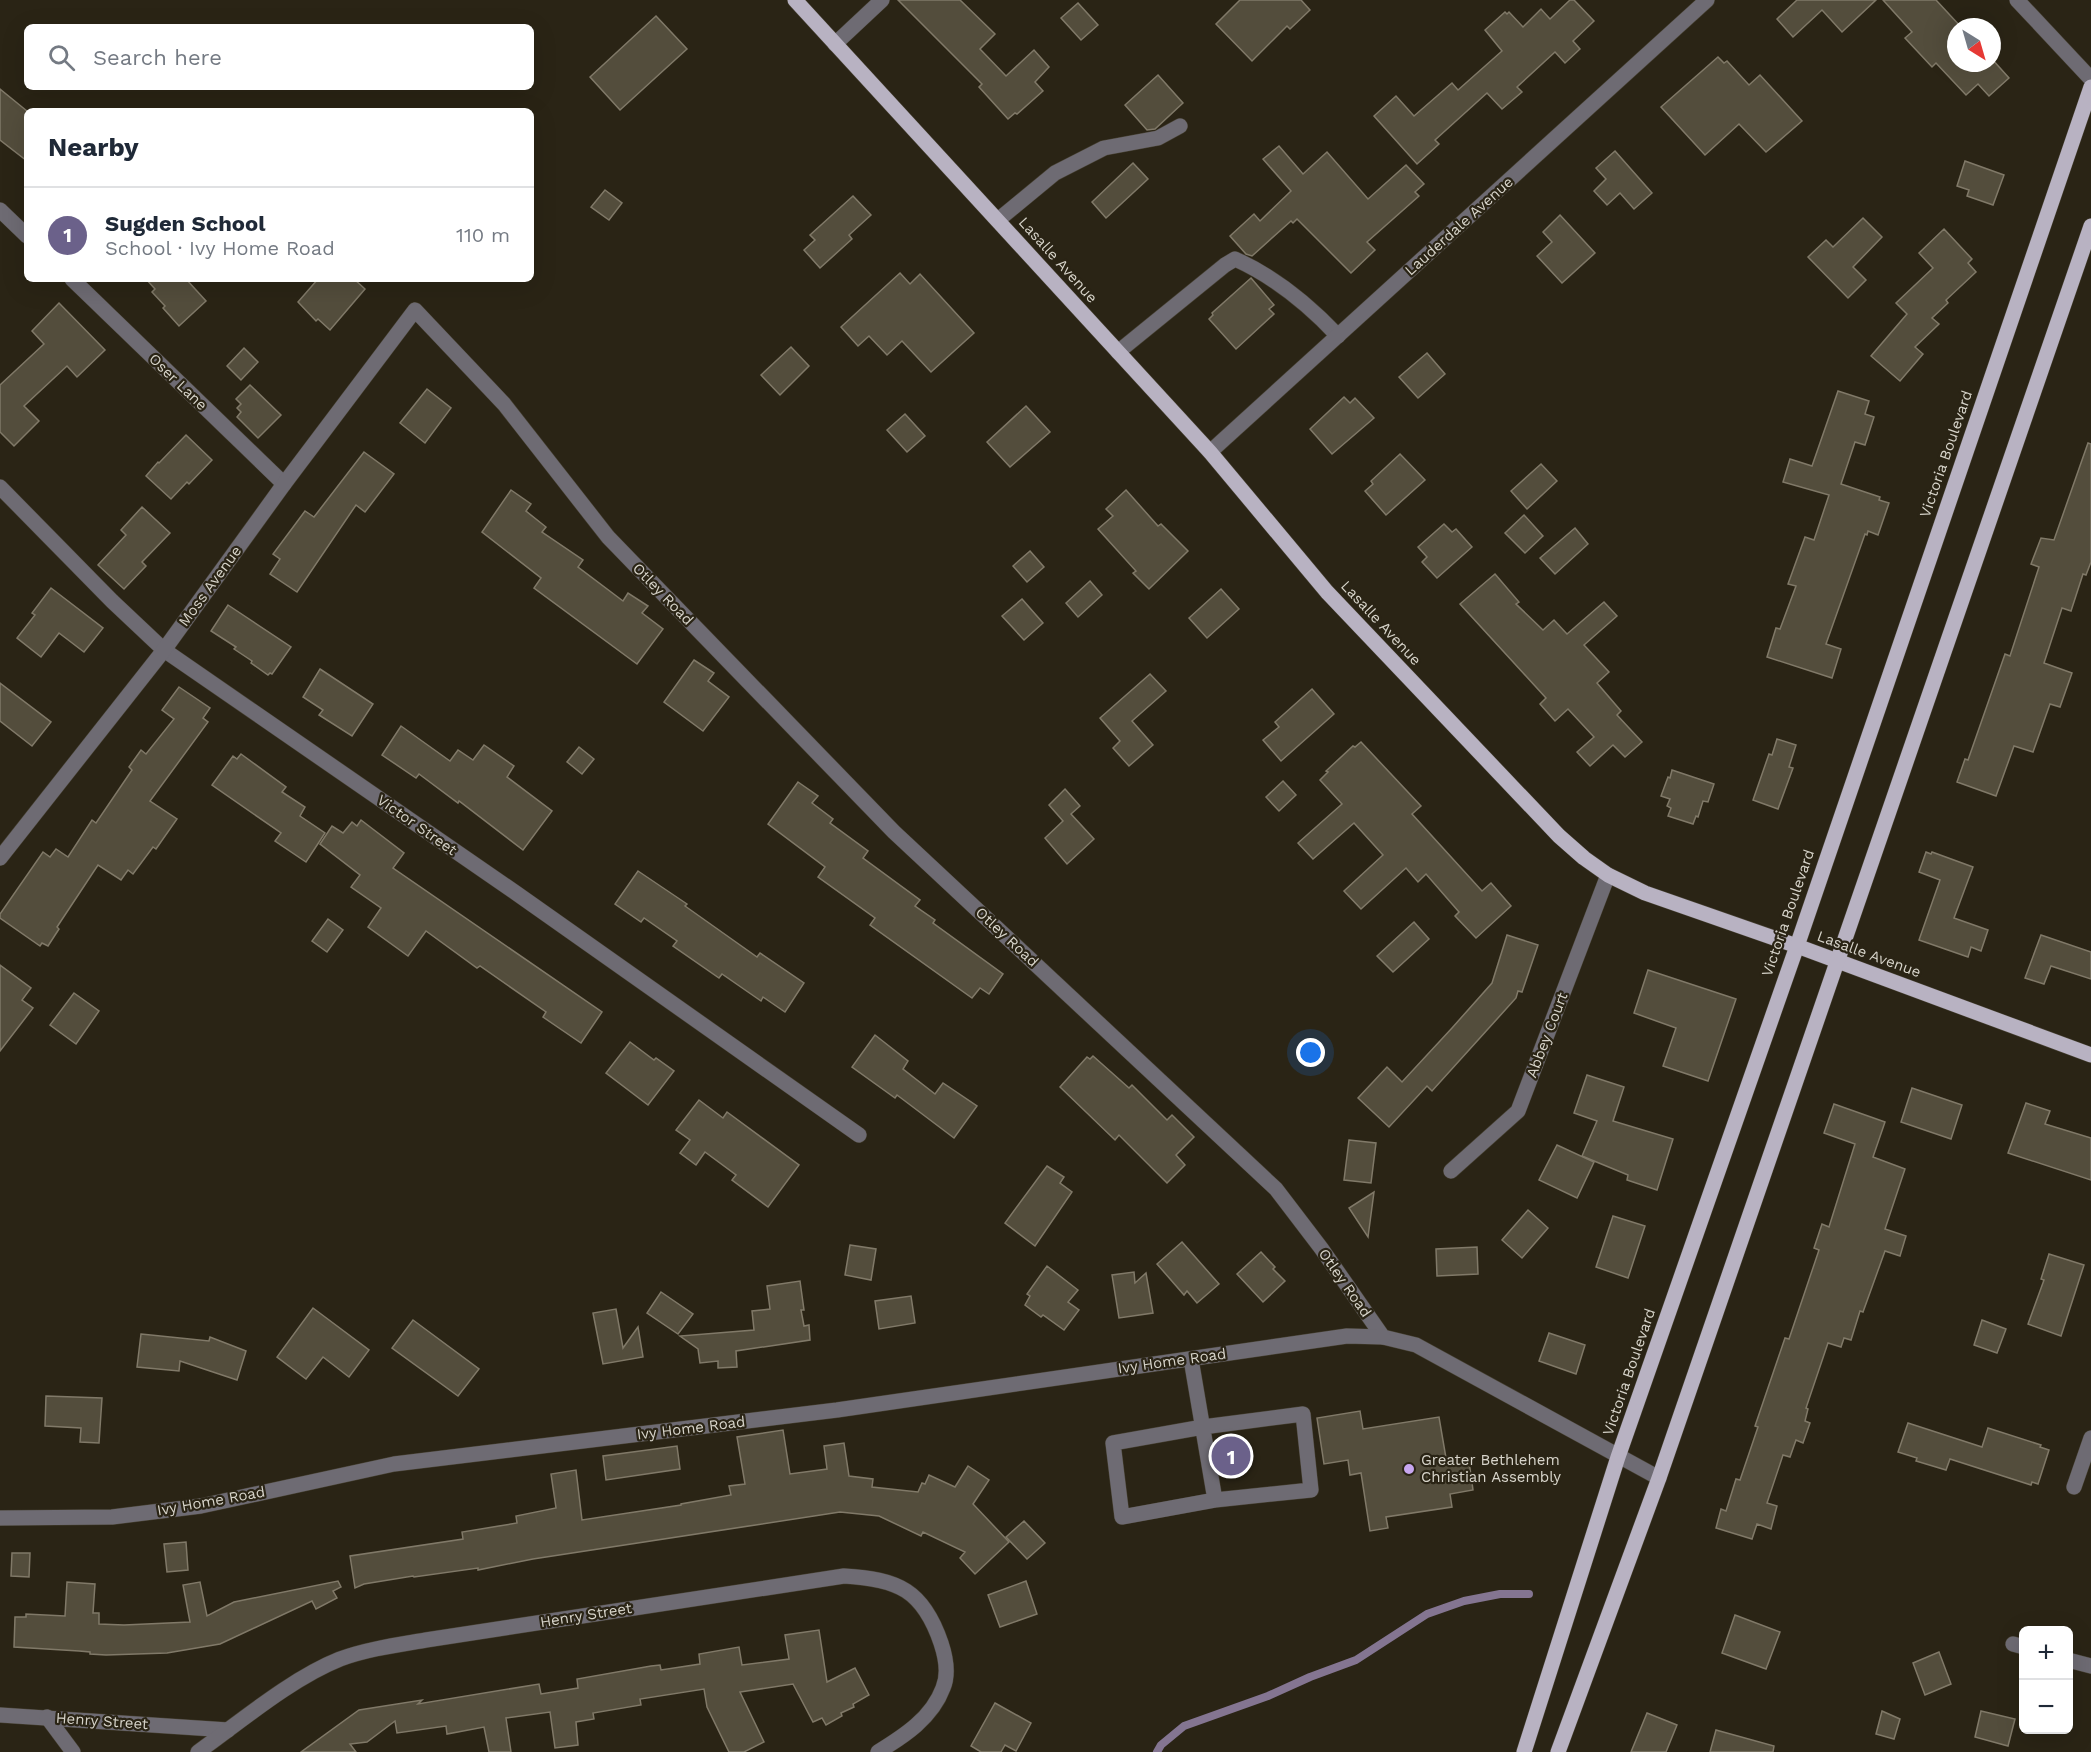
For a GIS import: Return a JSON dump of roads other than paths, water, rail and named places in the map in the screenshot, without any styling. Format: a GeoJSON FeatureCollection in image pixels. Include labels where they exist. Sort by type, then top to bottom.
{"type":"FeatureCollection","features":[{"type":"Feature","properties":{"kind":"main road","name":"Lasalle Avenue"},"geometry":{"type":"LineString","coordinates":[[795,0],[1210,452],[1335,601],[1559,836],[1584,858],[1608,875],[1645,893],[1797,946],[2091,1055]]}},
{"type":"Feature","properties":{"kind":"main road","name":"Victoria Boulevard"},"geometry":{"type":"LineString","coordinates":[[1524,1752],[1618,1457],[1797,946],[2091,87]]}},
{"type":"Feature","properties":{"kind":"main road"},"geometry":{"type":"LineString","coordinates":[[1558,1752],[1659,1478],[2091,226]]}},
{"type":"Feature","properties":{"kind":"street"},"geometry":{"type":"LineString","coordinates":[[835,44],[882,0]]}},
{"type":"Feature","properties":{"kind":"street","name":"Lauderdale Avenue"},"geometry":{"type":"LineString","coordinates":[[1210,452],[1707,0]]}},
{"type":"Feature","properties":{"kind":"street"},"geometry":{"type":"LineString","coordinates":[[2017,0],[2091,79]]}},
{"type":"Feature","properties":{"kind":"street"},"geometry":{"type":"LineString","coordinates":[[998,220],[1055,173],[1104,148],[1158,138],[1180,126]]}},
{"type":"Feature","properties":{"kind":"street"},"geometry":{"type":"LineString","coordinates":[[0,210],[24,233]]}},
{"type":"Feature","properties":{"kind":"street"},"geometry":{"type":"LineString","coordinates":[[1118,352],[1235,259],[1277,282],[1317,314],[1338,336]]}},
{"type":"Feature","properties":{"kind":"street","name":"Oser Lane"},"geometry":{"type":"LineString","coordinates":[[75,282],[284,484]]}},
{"type":"Feature","properties":{"kind":"street","name":"Moss Avenue"},"geometry":{"type":"LineString","coordinates":[[0,858],[164,650],[284,484],[416,310]]}},
{"type":"Feature","properties":{"kind":"street","name":"Otley Road"},"geometry":{"type":"LineString","coordinates":[[416,310],[504,404],[608,537],[886,823],[1276,1189],[1321,1248],[1383,1337]]}},
{"type":"Feature","properties":{"kind":"street","name":"Victor Street"},"geometry":{"type":"LineString","coordinates":[[0,487],[164,650],[516,893],[859,1135]]}},
{"type":"Feature","properties":{"kind":"street","name":"Abbey Court"},"geometry":{"type":"LineString","coordinates":[[1451,1171],[1518,1112],[1608,875]]}},
{"type":"Feature","properties":{"kind":"street","name":"Ivy Home Road"},"geometry":{"type":"LineString","coordinates":[[0,1518],[112,1517],[201,1506],[394,1464],[837,1410],[1347,1336],[1383,1337]]}},
{"type":"Feature","properties":{"kind":"street"},"geometry":{"type":"LineString","coordinates":[[1383,1337],[1416,1345],[1659,1478]]}},
{"type":"Feature","properties":{"kind":"street"},"geometry":{"type":"LineString","coordinates":[[1191,1359],[1215,1500]]}},
{"type":"Feature","properties":{"kind":"street"},"geometry":{"type":"LineString","coordinates":[[1303,1414],[1311,1490],[1215,1500],[1122,1517],[1113,1443],[1203,1426],[1303,1414]]}},
{"type":"Feature","properties":{"kind":"street"},"geometry":{"type":"LineString","coordinates":[[2074,1487],[2091,1438]]}},
{"type":"Feature","properties":{"kind":"street","name":"Henry Street"},"geometry":{"type":"LineString","coordinates":[[198,1752],[321,1667],[375,1649],[844,1576],[874,1578],[900,1587],[923,1605],[939,1636],[947,1670],[944,1688],[921,1722],[879,1752]]}},
{"type":"Feature","properties":{"kind":"street"},"geometry":{"type":"LineString","coordinates":[[2073,1661],[2091,1666]]}},
{"type":"Feature","properties":{"kind":"street","name":"Henry Street"},"geometry":{"type":"LineString","coordinates":[[0,1715],[228,1730]]}},
{"type":"Feature","properties":{"kind":"street"},"geometry":{"type":"LineString","coordinates":[[47,1717],[73,1752]]}},
{"type":"Feature","properties":{"kind":"waterway"},"geometry":{"type":"LineString","coordinates":[[1157,1752],[1161,1745],[1184,1726],[1268,1696],[1356,1660],[1427,1614],[1464,1601],[1500,1594],[1529,1594]]}},
{"type":"Feature","properties":{"kind":"place","name":"Sugden School"},"geometry":{"type":"Point","coordinates":[1231,1456]}},
{"type":"Feature","properties":{"kind":"place","name":"Greater Bethlehem Christian Assembly"},"geometry":{"type":"Point","coordinates":[1409,1469]}}]}
